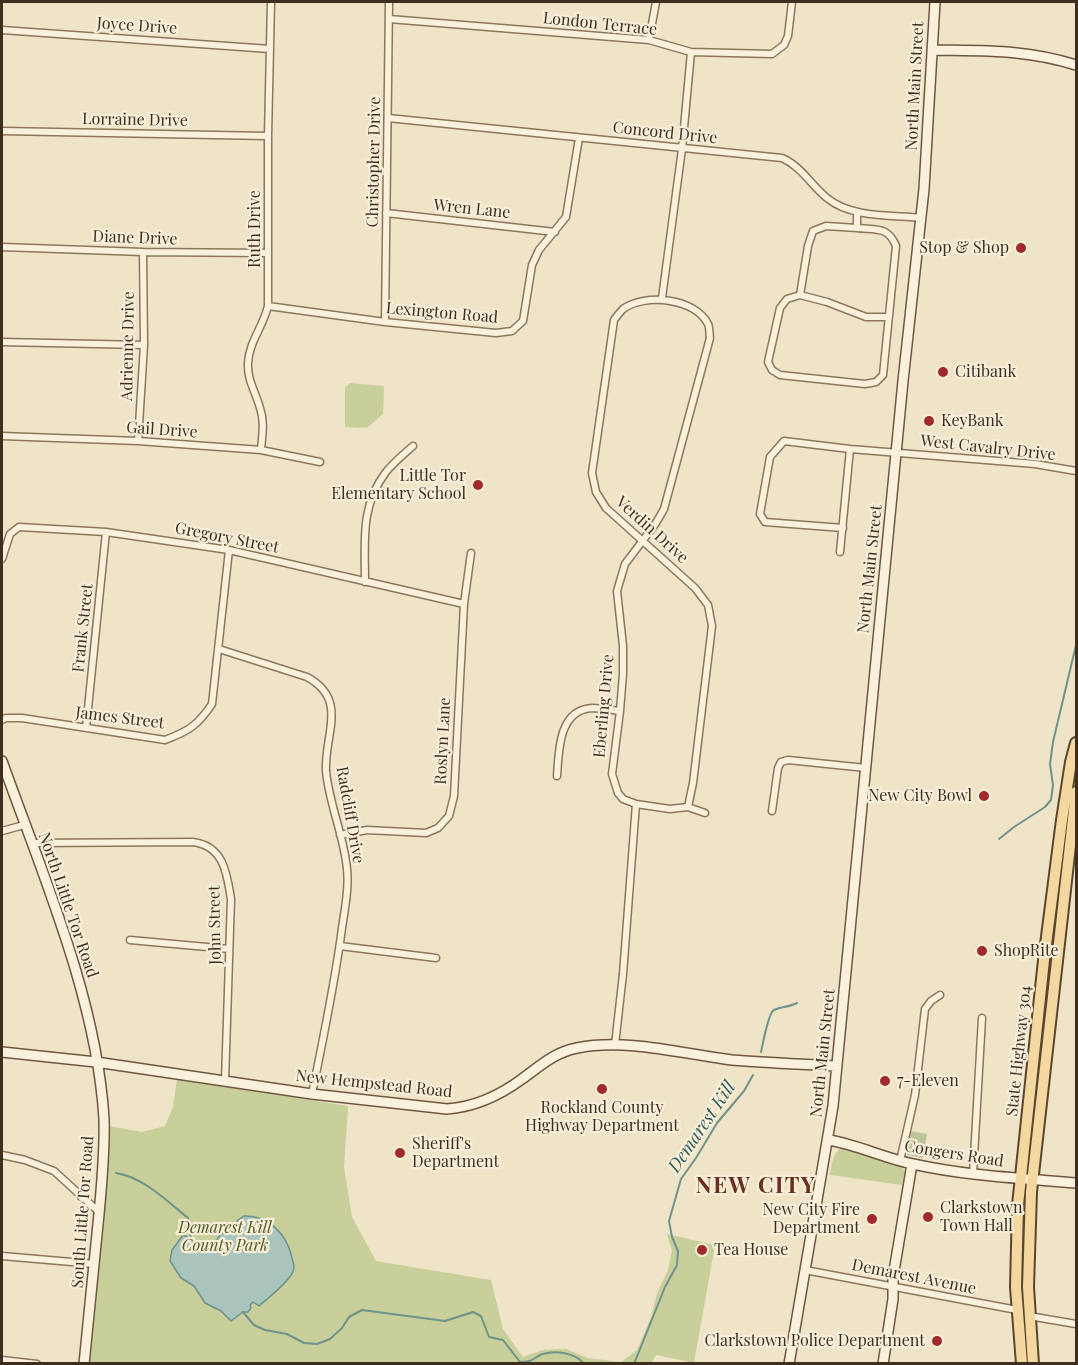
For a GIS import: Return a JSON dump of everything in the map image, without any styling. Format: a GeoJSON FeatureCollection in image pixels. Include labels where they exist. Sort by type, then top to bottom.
{"type":"FeatureCollection","features":[{"type":"Feature","properties":{"kind":"main road","name":"State Highway 304"},"geometry":{"type":"LineString","coordinates":[[1022,1364],[1017,1310],[1016,1251],[1020,1179],[1062,820],[1071,762],[1077,743]]}},
{"type":"Feature","properties":{"kind":"main road","name":"State Highway 304"},"geometry":{"type":"LineString","coordinates":[[1033,1364],[1029,1316],[1028,1251],[1032,1179],[1077,792]]}},
{"type":"Feature","properties":{"kind":"street","name":"Ruth Drive"},"geometry":{"type":"LineString","coordinates":[[261,450],[263,423],[251,385],[248,366],[250,347],[265,319],[268,306],[271,2]]}},
{"type":"Feature","properties":{"kind":"street","name":"Christopher Drive"},"geometry":{"type":"LineString","coordinates":[[385,322],[389,2]]}},
{"type":"Feature","properties":{"kind":"street"},"geometry":{"type":"LineString","coordinates":[[649,40],[656,2]]}},
{"type":"Feature","properties":{"kind":"street","name":"London Terrace"},"geometry":{"type":"LineString","coordinates":[[388,19],[649,40],[691,52],[772,54],[784,45],[788,36],[792,2]]}},
{"type":"Feature","properties":{"kind":"street","name":"North Main Street"},"geometry":{"type":"LineString","coordinates":[[789,1364],[829,1140],[837,1066],[896,452],[921,218],[935,2]]}},
{"type":"Feature","properties":{"kind":"street","name":"Joyce Drive"},"geometry":{"type":"LineString","coordinates":[[2,30],[270,49]]}},
{"type":"Feature","properties":{"kind":"street"},"geometry":{"type":"LineString","coordinates":[[932,50],[1022,52],[1077,65]]}},
{"type":"Feature","properties":{"kind":"street"},"geometry":{"type":"LineString","coordinates":[[662,298],[682,149],[691,52]]}},
{"type":"Feature","properties":{"kind":"street","name":"Concord Drive"},"geometry":{"type":"LineString","coordinates":[[388,118],[782,158],[792,163],[827,198],[840,206],[856,212],[921,218]]}},
{"type":"Feature","properties":{"kind":"street","name":"Lorraine Drive"},"geometry":{"type":"LineString","coordinates":[[2,131],[268,136]]}},
{"type":"Feature","properties":{"kind":"street","name":"Lexington Road"},"geometry":{"type":"LineString","coordinates":[[268,306],[385,322],[496,333],[512,331],[523,321],[532,265],[539,249],[566,217],[579,138]]}},
{"type":"Feature","properties":{"kind":"street"},"geometry":{"type":"LineString","coordinates":[[856,212],[857,228]]}},
{"type":"Feature","properties":{"kind":"street","name":"Wren Lane"},"geometry":{"type":"LineString","coordinates":[[386,213],[555,232]]}},
{"type":"Feature","properties":{"kind":"street"},"geometry":{"type":"LineString","coordinates":[[800,295],[808,246],[813,231],[826,226],[883,230],[891,235],[896,246],[884,375],[876,382],[865,384],[780,375],[772,370],[768,362],[780,308],[787,299],[800,295],[827,302],[866,317],[889,317]]}},
{"type":"Feature","properties":{"kind":"street","name":"Diane Drive"},"geometry":{"type":"LineString","coordinates":[[2,247],[268,254]]}},
{"type":"Feature","properties":{"kind":"street","name":"Adrienne Drive"},"geometry":{"type":"LineString","coordinates":[[138,441],[144,345],[143,252]]}},
{"type":"Feature","properties":{"kind":"street","name":"Eberling Drive"},"geometry":{"type":"LineString","coordinates":[[636,804],[623,799],[618,793],[612,774],[620,711],[623,646],[617,591],[625,564],[664,509],[710,338],[707,322],[694,310],[662,298]]}},
{"type":"Feature","properties":{"kind":"street","name":"Verdin Drive"},"geometry":{"type":"LineString","coordinates":[[662,298],[635,303],[622,310],[614,320],[592,473],[596,492],[606,508],[695,588],[708,605],[712,626],[693,783],[688,807]]}},
{"type":"Feature","properties":{"kind":"street"},"geometry":{"type":"LineString","coordinates":[[2,342],[144,345]]}},
{"type":"Feature","properties":{"kind":"street","name":"Gail Drive"},"geometry":{"type":"LineString","coordinates":[[2,436],[138,441],[261,450],[320,462]]}},
{"type":"Feature","properties":{"kind":"street","name":"West Cavalry Drive"},"geometry":{"type":"LineString","coordinates":[[843,528],[765,522],[760,514],[770,457],[784,441],[850,449],[1035,464],[1077,471]]}},
{"type":"Feature","properties":{"kind":"street"},"geometry":{"type":"LineString","coordinates":[[365,582],[365,523],[368,504],[386,472],[413,446]]}},
{"type":"Feature","properties":{"kind":"street"},"geometry":{"type":"LineString","coordinates":[[840,552],[850,449]]}},
{"type":"Feature","properties":{"kind":"street","name":"Gregory Street"},"geometry":{"type":"LineString","coordinates":[[2,559],[10,534],[19,527],[106,532],[229,550],[464,604]]}},
{"type":"Feature","properties":{"kind":"street","name":"Frank Street"},"geometry":{"type":"LineString","coordinates":[[86,728],[106,532]]}},
{"type":"Feature","properties":{"kind":"street","name":"James Street"},"geometry":{"type":"LineString","coordinates":[[2,720],[22,718],[165,740],[180,735],[200,722],[212,704],[229,550]]}},
{"type":"Feature","properties":{"kind":"street","name":"Roslyn Lane"},"geometry":{"type":"LineString","coordinates":[[340,835],[368,830],[426,833],[438,828],[449,816],[454,796],[464,604],[471,553]]}},
{"type":"Feature","properties":{"kind":"street","name":"Radcliff Drive"},"geometry":{"type":"LineString","coordinates":[[219,649],[308,677],[319,683],[331,702],[326,768],[347,868],[347,888],[340,946],[312,1094]]}},
{"type":"Feature","properties":{"kind":"street"},"geometry":{"type":"LineString","coordinates":[[557,776],[559,740],[566,725],[578,712],[591,708],[620,711]]}},
{"type":"Feature","properties":{"kind":"street"},"geometry":{"type":"LineString","coordinates":[[772,811],[780,762],[788,760],[866,768]]}},
{"type":"Feature","properties":{"kind":"street","name":"North Little Tor Road"},"geometry":{"type":"LineString","coordinates":[[2,761],[79,982],[96,1062]]}},
{"type":"Feature","properties":{"kind":"street"},"geometry":{"type":"LineString","coordinates":[[615,1045],[623,974],[636,804],[670,809],[688,807],[705,813]]}},
{"type":"Feature","properties":{"kind":"street"},"geometry":{"type":"LineString","coordinates":[[2,831],[24,825]]}},
{"type":"Feature","properties":{"kind":"street","name":"John Street"},"geometry":{"type":"LineString","coordinates":[[31,843],[205,844],[217,854],[227,872],[231,899],[225,1081]]}},
{"type":"Feature","properties":{"kind":"street"},"geometry":{"type":"LineString","coordinates":[[130,940],[229,949]]}},
{"type":"Feature","properties":{"kind":"street"},"geometry":{"type":"LineString","coordinates":[[340,946],[436,958]]}},
{"type":"Feature","properties":{"kind":"street"},"geometry":{"type":"LineString","coordinates":[[900,1161],[913,1102],[925,1009],[931,1000],[940,995]]}},
{"type":"Feature","properties":{"kind":"street"},"geometry":{"type":"LineString","coordinates":[[973,1174],[982,1018]]}},
{"type":"Feature","properties":{"kind":"street","name":"New Hempstead Road"},"geometry":{"type":"LineString","coordinates":[[2,1052],[96,1062],[312,1094],[447,1109],[462,1108],[488,1100],[519,1081],[555,1054],[576,1048],[615,1045],[733,1060],[837,1066]]}},
{"type":"Feature","properties":{"kind":"street","name":"South Little Tor Road"},"geometry":{"type":"LineString","coordinates":[[84,1364],[104,1147],[104,1116],[96,1062]]}},
{"type":"Feature","properties":{"kind":"street","name":"Congers Road"},"geometry":{"type":"LineString","coordinates":[[829,1140],[912,1164],[973,1174],[1077,1183]]}},
{"type":"Feature","properties":{"kind":"street"},"geometry":{"type":"LineString","coordinates":[[2,1155],[25,1160],[54,1171],[99,1212]]}},
{"type":"Feature","properties":{"kind":"street"},"geometry":{"type":"LineString","coordinates":[[883,1364],[894,1287],[893,1277],[912,1164]]}},
{"type":"Feature","properties":{"kind":"street"},"geometry":{"type":"LineString","coordinates":[[2,1256],[95,1264]]}},
{"type":"Feature","properties":{"kind":"street","name":"Demarest Avenue"},"geometry":{"type":"LineString","coordinates":[[805,1270],[1017,1310]]}},
{"type":"Feature","properties":{"kind":"street"},"geometry":{"type":"LineString","coordinates":[[1029,1316],[1076,1324]]}},
{"type":"Feature","properties":{"kind":"street"},"geometry":{"type":"LineString","coordinates":[[2,1360],[37,1364]]}},
{"type":"Feature","properties":{"kind":"green space"},"geometry":{"type":"Polygon","coordinates":[[[350,383],[384,386],[383,414],[367,428],[345,427],[345,387],[350,383]]]}},
{"type":"Feature","properties":{"kind":"green space","name":"Demarest Kill County Park"},"geometry":{"type":"Polygon","coordinates":[[[177,1079],[348,1106],[344,1167],[352,1217],[376,1261],[491,1280],[503,1329],[523,1357],[542,1350],[566,1349],[588,1358],[621,1362],[637,1350],[651,1317],[657,1293],[668,1270],[672,1251],[667,1234],[715,1245],[694,1363],[656,1355],[651,1364],[85,1364],[109,1126],[142,1132],[165,1126],[173,1107],[177,1079]]]}},
{"type":"Feature","properties":{"kind":"green space"},"geometry":{"type":"Polygon","coordinates":[[[911,1131],[927,1134],[923,1158],[907,1155],[911,1131]]]}},
{"type":"Feature","properties":{"kind":"green space"},"geometry":{"type":"Polygon","coordinates":[[[843,1148],[902,1167],[905,1171],[902,1185],[830,1175],[835,1155],[843,1148]]]}},
{"type":"Feature","properties":{"kind":"water"},"geometry":{"type":"Polygon","coordinates":[[[244,1216],[260,1218],[280,1232],[288,1246],[294,1268],[285,1283],[274,1294],[259,1306],[253,1302],[248,1312],[243,1312],[231,1321],[221,1311],[205,1303],[194,1286],[181,1278],[170,1261],[172,1250],[183,1235],[191,1239],[201,1250],[214,1243],[221,1234],[230,1232],[238,1220],[244,1216]]]}},
{"type":"Feature","properties":{"kind":"waterway","name":"Demarest Kill"},"geometry":{"type":"LineString","coordinates":[[999,839],[1045,807],[1051,800],[1053,785],[1050,764],[1053,742],[1076,645]]}},
{"type":"Feature","properties":{"kind":"waterway","name":"Demarest Kill"},"geometry":{"type":"LineString","coordinates":[[761,1052],[772,1012],[797,1003]]}},
{"type":"Feature","properties":{"kind":"waterway","name":"Demarest Kill"},"geometry":{"type":"LineString","coordinates":[[634,1364],[665,1287],[677,1265],[678,1251],[669,1221],[681,1179],[717,1123],[744,1091],[753,1075]]}},
{"type":"Feature","properties":{"kind":"waterway"},"geometry":{"type":"LineString","coordinates":[[116,1173],[136,1179],[163,1197],[188,1218],[191,1239]]}},
{"type":"Feature","properties":{"kind":"waterway","name":"Demarest Kill"},"geometry":{"type":"LineString","coordinates":[[243,1312],[254,1325],[265,1330],[287,1334],[304,1343],[317,1344],[330,1339],[342,1328],[349,1317],[362,1310],[445,1321],[473,1312],[481,1316],[489,1337],[503,1340],[520,1362],[531,1361],[543,1354],[560,1353],[576,1357],[584,1364]]}},
{"type":"Feature","properties":{"kind":"place","name":"Stop & Shop"},"geometry":{"type":"Point","coordinates":[1021,248]}},
{"type":"Feature","properties":{"kind":"place","name":"Citibank"},"geometry":{"type":"Point","coordinates":[943,372]}},
{"type":"Feature","properties":{"kind":"place","name":"KeyBank"},"geometry":{"type":"Point","coordinates":[929,421]}},
{"type":"Feature","properties":{"kind":"place","name":"Little Tor Elementary School"},"geometry":{"type":"Point","coordinates":[478,485]}},
{"type":"Feature","properties":{"kind":"place","name":"New City Bowl"},"geometry":{"type":"Point","coordinates":[984,796]}},
{"type":"Feature","properties":{"kind":"place","name":"ShopRite"},"geometry":{"type":"Point","coordinates":[982,951]}},
{"type":"Feature","properties":{"kind":"place","name":"7-Eleven"},"geometry":{"type":"Point","coordinates":[885,1081]}},
{"type":"Feature","properties":{"kind":"place","name":"Rockland County Highway Department"},"geometry":{"type":"Point","coordinates":[602,1089]}},
{"type":"Feature","properties":{"kind":"place","name":"Sheriff's Department"},"geometry":{"type":"Point","coordinates":[400,1153]}},
{"type":"Feature","properties":{"kind":"place","name":"Clarkstown Town Hall"},"geometry":{"type":"Point","coordinates":[928,1217]}},
{"type":"Feature","properties":{"kind":"place","name":"New City Fire Department"},"geometry":{"type":"Point","coordinates":[872,1219]}},
{"type":"Feature","properties":{"kind":"place","name":"Tea House"},"geometry":{"type":"Point","coordinates":[702,1250]}},
{"type":"Feature","properties":{"kind":"place","name":"Clarkstown Police Department"},"geometry":{"type":"Point","coordinates":[937,1341]}},
{"type":"Feature","properties":{"kind":"district","name":"NEW CITY"},"geometry":{"type":"Point","coordinates":[756,1186]}}]}
